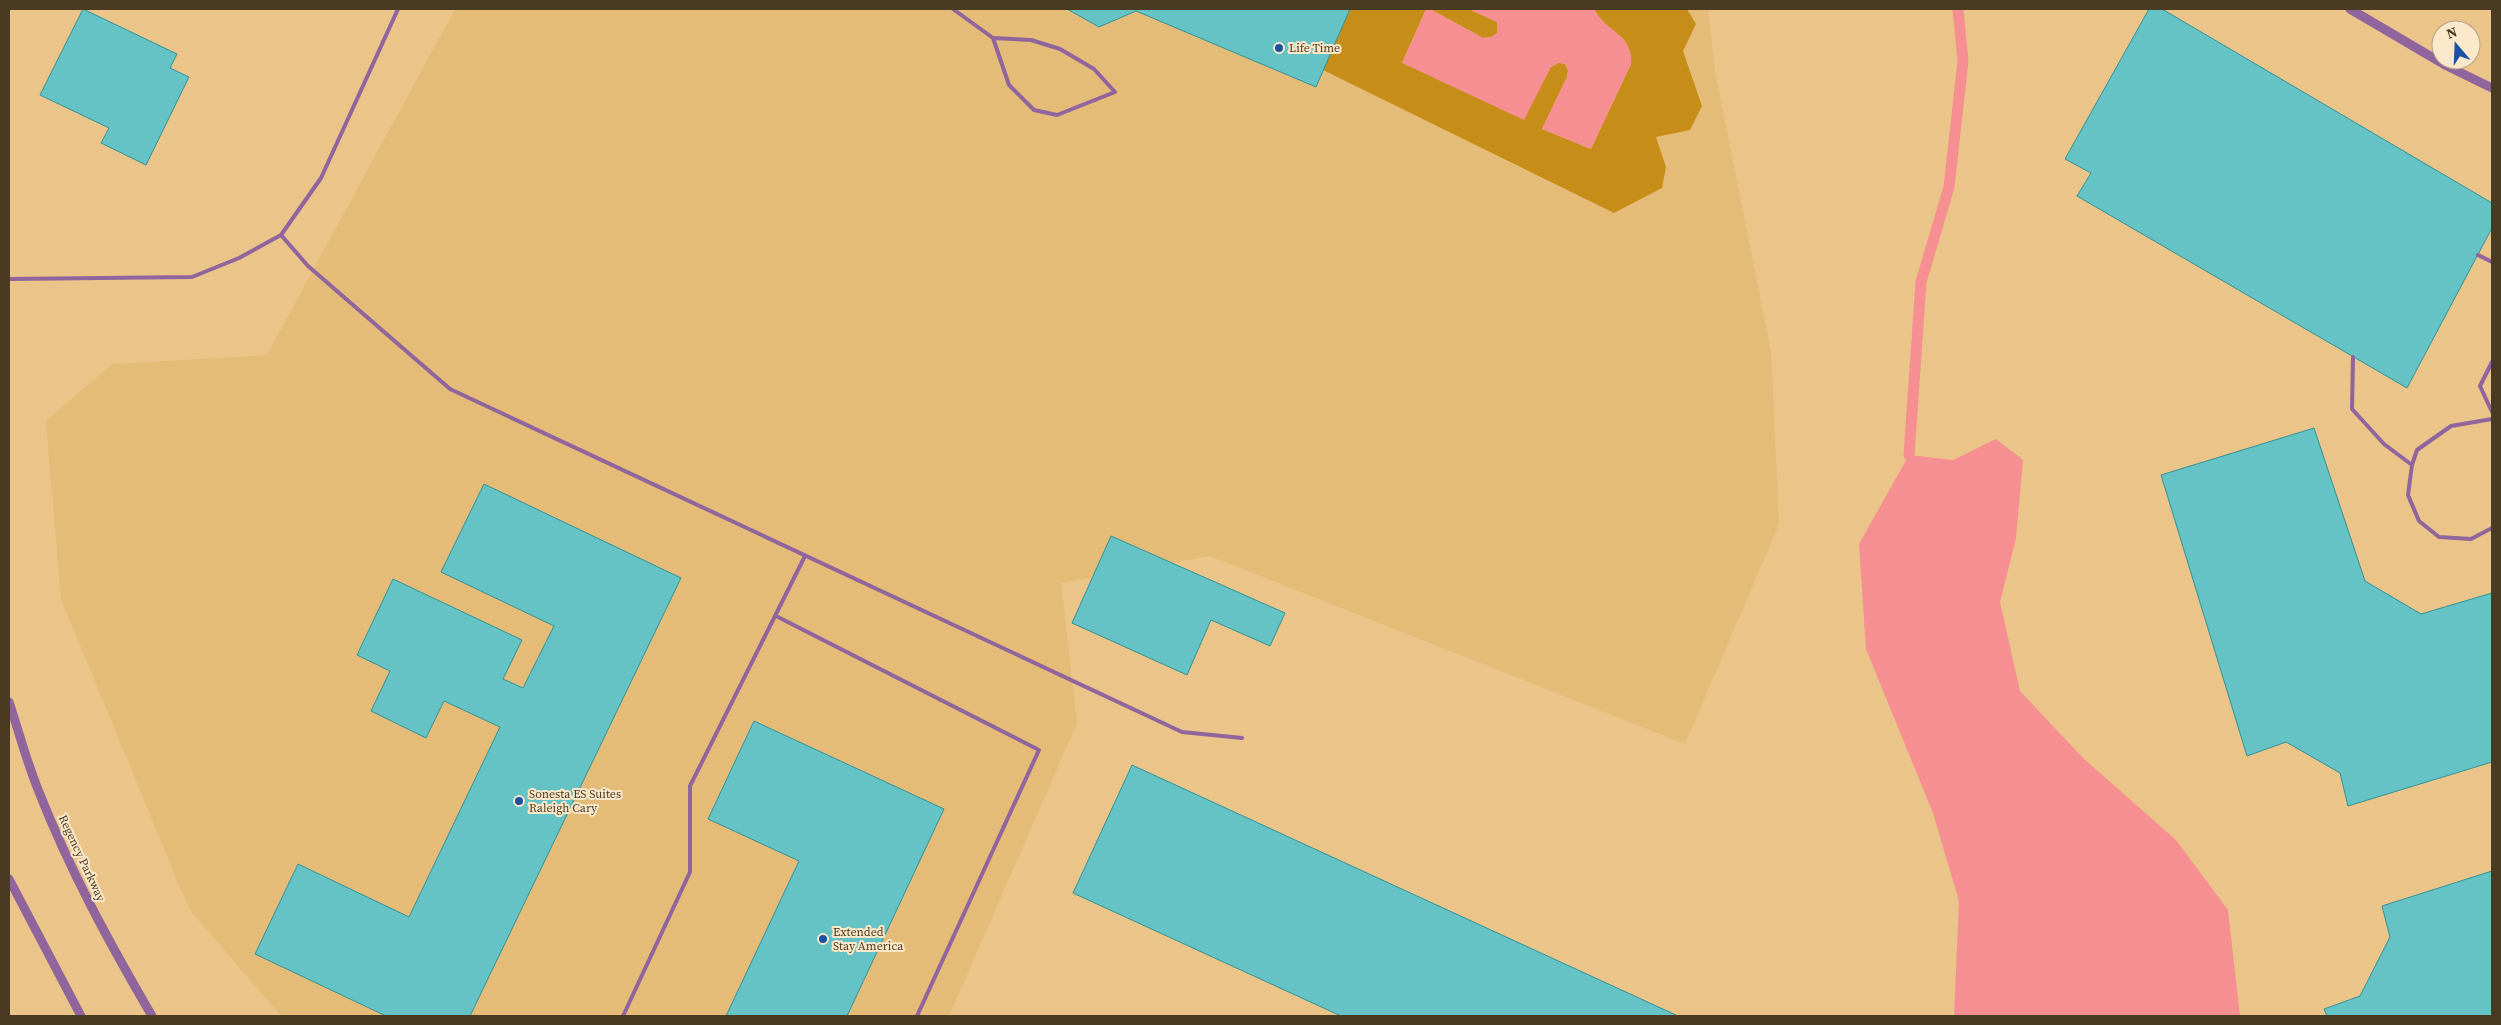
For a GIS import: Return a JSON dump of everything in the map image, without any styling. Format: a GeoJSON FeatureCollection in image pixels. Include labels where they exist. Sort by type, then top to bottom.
{"type":"FeatureCollection","features":[{"type":"Feature","properties":{"kind":"street"},"geometry":{"type":"LineString","coordinates":[[2350,9],[2447,66],[2492,88]]}},
{"type":"Feature","properties":{"kind":"street","name":"Regency Parkway"},"geometry":{"type":"LineString","coordinates":[[9,702],[38,791],[68,860],[101,928],[152,1016]]}},
{"type":"Feature","properties":{"kind":"street"},"geometry":{"type":"LineString","coordinates":[[9,879],[81,1016]]}},
{"type":"Feature","properties":{"kind":"lane"},"geometry":{"type":"LineString","coordinates":[[9,279],[192,277],[239,258],[281,235],[321,178],[398,9]]}},
{"type":"Feature","properties":{"kind":"lane"},"geometry":{"type":"LineString","coordinates":[[953,9],[994,38],[1031,40],[1060,49],[1094,68],[1115,92],[1058,115],[1034,110],[1009,85],[994,38]]}},
{"type":"Feature","properties":{"kind":"lane"},"geometry":{"type":"LineString","coordinates":[[281,235],[308,266],[450,389],[1182,732],[1242,738]]}},
{"type":"Feature","properties":{"kind":"lane"},"geometry":{"type":"LineString","coordinates":[[2478,255],[2492,262]]}},
{"type":"Feature","properties":{"kind":"lane"},"geometry":{"type":"LineString","coordinates":[[2353,357],[2352,409],[2384,444],[2412,465]]}},
{"type":"Feature","properties":{"kind":"lane"},"geometry":{"type":"LineString","coordinates":[[2492,362],[2480,386],[2492,412]]}},
{"type":"Feature","properties":{"kind":"lane"},"geometry":{"type":"LineString","coordinates":[[2492,419],[2451,426],[2417,450],[2412,465],[2408,495],[2419,521],[2439,537],[2471,539],[2492,528]]}},
{"type":"Feature","properties":{"kind":"lane"},"geometry":{"type":"LineString","coordinates":[[623,1016],[690,872],[690,786],[805,556]]}},
{"type":"Feature","properties":{"kind":"lane"},"geometry":{"type":"LineString","coordinates":[[776,616],[1039,750],[917,1016]]}},
{"type":"Feature","properties":{"kind":"shaded area"},"geometry":{"type":"Polygon","coordinates":[[[455,9],[1708,9],[1715,71],[1771,352],[1779,524],[1685,744],[1210,556],[1061,583],[1077,723],[949,1016],[281,1016],[189,909],[61,599],[46,421],[112,364],[267,355],[455,9]]]}},
{"type":"Feature","properties":{"kind":"shaded area"},"geometry":{"type":"Polygon","coordinates":[[[1350,9],[1426,9],[1402,63],[1551,67],[1559,62],[1565,64],[1568,70],[1567,77],[1542,129],[1591,149],[1631,64],[1628,46],[1599,17],[1594,9],[1687,9],[1696,24],[1683,51],[1702,106],[1690,130],[1656,137],[1666,167],[1662,188],[1614,213],[1323,70],[1350,9]]]}},
{"type":"Feature","properties":{"kind":"shaded area"},"geometry":{"type":"Polygon","coordinates":[[[1426,9],[1430,9],[1483,38],[1492,37],[1497,33],[1497,22],[1469,9],[1594,9],[1599,17],[1628,46],[1631,64],[1591,149],[1542,129],[1567,77],[1568,70],[1565,64],[1559,63],[1551,67],[1524,120],[1402,63],[1426,9]]]}},
{"type":"Feature","properties":{"kind":"shaded area"},"geometry":{"type":"Polygon","coordinates":[[[1430,9],[1469,9],[1497,22],[1497,33],[1492,37],[1483,38],[1430,9]]]}},
{"type":"Feature","properties":{"kind":"shaded area"},"geometry":{"type":"Polygon","coordinates":[[[1996,439],[2023,460],[2016,538],[2000,602],[2020,691],[2083,758],[2176,840],[2228,910],[2240,1016],[1954,1016],[1959,901],[1933,813],[1866,649],[1859,544],[1909,455],[1953,460],[1996,439]]]}},
{"type":"Feature","properties":{"kind":"building"},"geometry":{"type":"Polygon","coordinates":[[[83,9],[177,54],[170,68],[189,77],[146,165],[101,143],[109,128],[40,95],[83,9]]]}},
{"type":"Feature","properties":{"kind":"building","name":"Life Time"},"geometry":{"type":"Polygon","coordinates":[[[1067,9],[1350,9],[1316,87],[1136,11],[1099,27],[1067,9]]]}},
{"type":"Feature","properties":{"kind":"building"},"geometry":{"type":"Polygon","coordinates":[[[2149,9],[2162,9],[2492,203],[2492,228],[2407,388],[2077,196],[2091,173],[2065,159],[2149,9]]]}},
{"type":"Feature","properties":{"kind":"building"},"geometry":{"type":"Polygon","coordinates":[[[2314,428],[2365,581],[2421,614],[2492,593],[2492,762],[2348,806],[2340,773],[2286,742],[2247,756],[2161,475],[2314,428]]]}},
{"type":"Feature","properties":{"kind":"building","name":"Sonesta ES Suites Raleigh Cary"},"geometry":{"type":"Polygon","coordinates":[[[484,484],[681,578],[470,1016],[386,1016],[255,954],[298,864],[409,917],[500,727],[444,701],[426,738],[371,711],[390,671],[357,655],[393,579],[522,640],[503,679],[523,688],[554,626],[441,572],[484,484]]]}},
{"type":"Feature","properties":{"kind":"building"},"geometry":{"type":"Polygon","coordinates":[[[1111,536],[1285,613],[1270,646],[1211,620],[1187,675],[1072,623],[1111,536]]]}},
{"type":"Feature","properties":{"kind":"building","name":"Extended Stay America"},"geometry":{"type":"Polygon","coordinates":[[[754,721],[944,809],[847,1016],[726,1016],[799,861],[708,819],[754,721]]]}},
{"type":"Feature","properties":{"kind":"building"},"geometry":{"type":"Polygon","coordinates":[[[1132,765],[1678,1016],[1341,1016],[1073,893],[1132,765]]]}},
{"type":"Feature","properties":{"kind":"building"},"geometry":{"type":"Polygon","coordinates":[[[2492,871],[2492,1016],[2327,1016],[2324,1009],[2360,996],[2390,937],[2382,906],[2492,871]]]}},
{"type":"Feature","properties":{"kind":"waterway"},"geometry":{"type":"LineString","coordinates":[[1909,455],[1921,282],[1949,187],[1963,61],[1958,9]]}},
{"type":"Feature","properties":{"kind":"place","name":"Life Time"},"geometry":{"type":"Point","coordinates":[1279,48]}},
{"type":"Feature","properties":{"kind":"place","name":"Sonesta ES Suites Raleigh Cary"},"geometry":{"type":"Point","coordinates":[519,801]}},
{"type":"Feature","properties":{"kind":"place","name":"Extended Stay America"},"geometry":{"type":"Point","coordinates":[823,939]}}]}
